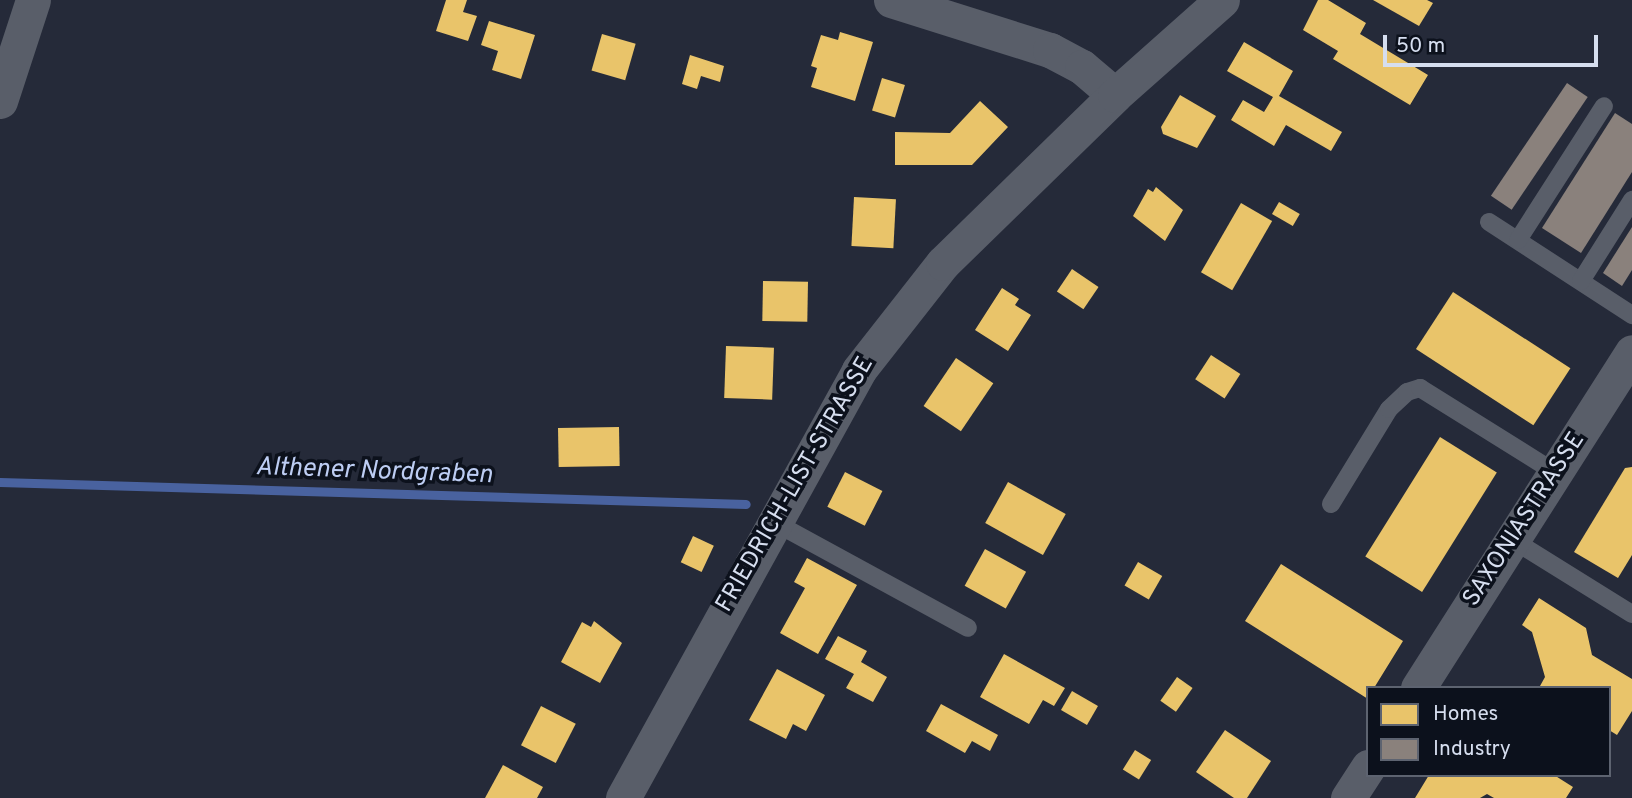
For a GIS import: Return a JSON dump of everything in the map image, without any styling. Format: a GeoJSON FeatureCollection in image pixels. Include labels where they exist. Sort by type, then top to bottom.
{"type":"FeatureCollection","features":[{"type":"Feature","properties":{"kind":"street"},"geometry":{"type":"LineString","coordinates":[[0,101],[33,0]]}},
{"type":"Feature","properties":{"kind":"street"},"geometry":{"type":"LineString","coordinates":[[891,0],[1050,50],[1082,67],[1115,95]]}},
{"type":"Feature","properties":{"kind":"street","name":"FRIEDRICH-LIST-STRASSE"},"geometry":{"type":"LineString","coordinates":[[623,798],[772,521],[859,370],[943,263],[1115,95],[1223,0]]}},
{"type":"Feature","properties":{"kind":"street","name":"SAXONIASTRASSE"},"geometry":{"type":"LineString","coordinates":[[1419,686],[1631,356]]}},
{"type":"Feature","properties":{"kind":"street"},"geometry":{"type":"LineString","coordinates":[[1348,798],[1366,769]]}},
{"type":"Feature","properties":{"kind":"lane"},"geometry":{"type":"LineString","coordinates":[[1518,240],[1604,106]]}},
{"type":"Feature","properties":{"kind":"lane"},"geometry":{"type":"LineString","coordinates":[[1581,281],[1632,200]]}},
{"type":"Feature","properties":{"kind":"lane"},"geometry":{"type":"LineString","coordinates":[[1489,222],[1632,315]]}},
{"type":"Feature","properties":{"kind":"lane"},"geometry":{"type":"LineString","coordinates":[[1331,503],[1389,409],[1407,391],[1420,388],[1556,473]]}},
{"type":"Feature","properties":{"kind":"lane"},"geometry":{"type":"LineString","coordinates":[[772,521],[968,628]]}},
{"type":"Feature","properties":{"kind":"lane"},"geometry":{"type":"LineString","coordinates":[[1513,540],[1632,614]]}},
{"type":"Feature","properties":{"kind":"building: Homes"},"geometry":{"type":"Polygon","coordinates":[[[446,0],[467,0],[463,12],[477,16],[468,41],[436,31],[446,0]]]}},
{"type":"Feature","properties":{"kind":"building: Homes"},"geometry":{"type":"Polygon","coordinates":[[[1318,0],[1328,0],[1366,23],[1360,34],[1428,75],[1410,105],[1333,59],[1338,51],[1303,30],[1318,0]]]}},
{"type":"Feature","properties":{"kind":"building: Homes"},"geometry":{"type":"Polygon","coordinates":[[[1373,0],[1427,0],[1433,3],[1419,26],[1373,0]]]}},
{"type":"Feature","properties":{"kind":"building: Homes"},"geometry":{"type":"Polygon","coordinates":[[[489,21],[535,35],[521,79],[492,70],[498,51],[481,45],[489,21]]]}},
{"type":"Feature","properties":{"kind":"building: Homes"},"geometry":{"type":"Polygon","coordinates":[[[840,32],[873,42],[855,101],[811,87],[817,68],[811,66],[821,35],[838,40],[840,32]]]}},
{"type":"Feature","properties":{"kind":"building: Homes"},"geometry":{"type":"Polygon","coordinates":[[[602,34],[636,44],[625,80],[592,71],[602,34]]]}},
{"type":"Feature","properties":{"kind":"building: Homes"},"geometry":{"type":"Polygon","coordinates":[[[1244,42],[1293,71],[1279,96],[1342,132],[1331,151],[1286,125],[1274,146],[1231,120],[1243,100],[1264,112],[1273,97],[1227,71],[1244,42]]]}},
{"type":"Feature","properties":{"kind":"building: Homes"},"geometry":{"type":"Polygon","coordinates":[[[690,55],[724,66],[720,82],[701,76],[697,89],[682,84],[690,55]]]}},
{"type":"Feature","properties":{"kind":"building: Homes"},"geometry":{"type":"Polygon","coordinates":[[[882,78],[905,85],[895,118],[872,111],[882,78]]]}},
{"type":"Feature","properties":{"kind":"building: Homes"},"geometry":{"type":"Polygon","coordinates":[[[1180,95],[1216,116],[1197,148],[1163,134],[1161,127],[1180,95]]]}},
{"type":"Feature","properties":{"kind":"building: Homes"},"geometry":{"type":"Polygon","coordinates":[[[980,101],[1008,127],[972,165],[895,165],[895,132],[950,133],[980,101]]]}},
{"type":"Feature","properties":{"kind":"building: Homes"},"geometry":{"type":"Polygon","coordinates":[[[1156,187],[1183,210],[1165,241],[1133,216],[1148,189],[1153,192],[1156,187]]]}},
{"type":"Feature","properties":{"kind":"building: Homes"},"geometry":{"type":"Polygon","coordinates":[[[854,197],[896,199],[893,248],[851,246],[854,197]]]}},
{"type":"Feature","properties":{"kind":"building: Homes"},"geometry":{"type":"Polygon","coordinates":[[[1279,202],[1300,214],[1293,226],[1272,214],[1279,202]]]}},
{"type":"Feature","properties":{"kind":"building: Homes"},"geometry":{"type":"Polygon","coordinates":[[[1241,203],[1272,221],[1232,290],[1201,272],[1241,203]]]}},
{"type":"Feature","properties":{"kind":"building: Homes"},"geometry":{"type":"Polygon","coordinates":[[[1072,269],[1099,287],[1083,309],[1057,291],[1072,269]]]}},
{"type":"Feature","properties":{"kind":"building: Homes"},"geometry":{"type":"Polygon","coordinates":[[[763,281],[808,282],[807,322],[762,321],[763,281]]]}},
{"type":"Feature","properties":{"kind":"building: Homes"},"geometry":{"type":"Polygon","coordinates":[[[1002,288],[1019,299],[1015,305],[1031,315],[1008,351],[975,330],[1002,288]]]}},
{"type":"Feature","properties":{"kind":"building: Homes"},"geometry":{"type":"Polygon","coordinates":[[[1453,292],[1570,368],[1533,425],[1416,349],[1453,292]]]}},
{"type":"Feature","properties":{"kind":"building: Homes"},"geometry":{"type":"Polygon","coordinates":[[[726,346],[774,348],[772,400],[724,398],[726,346]]]}},
{"type":"Feature","properties":{"kind":"building: Homes"},"geometry":{"type":"Polygon","coordinates":[[[1211,355],[1240,374],[1225,398],[1195,379],[1211,355]]]}},
{"type":"Feature","properties":{"kind":"building: Homes"},"geometry":{"type":"Polygon","coordinates":[[[956,358],[993,383],[961,431],[924,406],[956,358]]]}},
{"type":"Feature","properties":{"kind":"building: Homes"},"geometry":{"type":"Polygon","coordinates":[[[619,427],[620,466],[559,467],[558,428],[619,427]]]}},
{"type":"Feature","properties":{"kind":"building: Homes"},"geometry":{"type":"Polygon","coordinates":[[[1440,437],[1497,473],[1422,592],[1365,557],[1440,437]]]}},
{"type":"Feature","properties":{"kind":"building: Homes"},"geometry":{"type":"Polygon","coordinates":[[[1632,467],[1632,555],[1618,578],[1574,552],[1625,468],[1632,467]]]}},
{"type":"Feature","properties":{"kind":"building: Homes"},"geometry":{"type":"Polygon","coordinates":[[[845,472],[882,491],[865,526],[827,507],[845,472]]]}},
{"type":"Feature","properties":{"kind":"building: Homes"},"geometry":{"type":"Polygon","coordinates":[[[1008,482],[1066,514],[1043,555],[985,523],[1008,482]]]}},
{"type":"Feature","properties":{"kind":"building: Homes"},"geometry":{"type":"Polygon","coordinates":[[[693,536],[714,546],[702,572],[681,562],[693,536]]]}},
{"type":"Feature","properties":{"kind":"building: Homes"},"geometry":{"type":"Polygon","coordinates":[[[985,549],[1026,572],[1006,609],[965,586],[985,549]]]}},
{"type":"Feature","properties":{"kind":"building: Homes"},"geometry":{"type":"Polygon","coordinates":[[[807,558],[857,585],[818,654],[780,633],[805,588],[794,582],[807,558]]]}},
{"type":"Feature","properties":{"kind":"building: Homes"},"geometry":{"type":"Polygon","coordinates":[[[1138,562],[1162,576],[1149,599],[1124,585],[1138,562]]]}},
{"type":"Feature","properties":{"kind":"building: Homes"},"geometry":{"type":"Polygon","coordinates":[[[1281,564],[1403,641],[1375,686],[1366,686],[1366,698],[1245,621],[1281,564]]]}},
{"type":"Feature","properties":{"kind":"building: Homes"},"geometry":{"type":"Polygon","coordinates":[[[1539,598],[1586,628],[1592,655],[1632,679],[1632,711],[1617,735],[1611,731],[1611,686],[1540,686],[1545,677],[1532,632],[1522,625],[1539,598]]]}},
{"type":"Feature","properties":{"kind":"building: Homes"},"geometry":{"type":"Polygon","coordinates":[[[594,621],[622,643],[600,683],[561,662],[582,622],[591,627],[594,621]]]}},
{"type":"Feature","properties":{"kind":"building: Homes"},"geometry":{"type":"Polygon","coordinates":[[[838,636],[867,651],[861,662],[887,677],[873,702],[846,688],[854,674],[825,659],[838,636]]]}},
{"type":"Feature","properties":{"kind":"building: Homes"},"geometry":{"type":"Polygon","coordinates":[[[1004,654],[1065,688],[1054,706],[1043,700],[1029,724],[980,697],[1004,654]]]}},
{"type":"Feature","properties":{"kind":"building: Homes"},"geometry":{"type":"Polygon","coordinates":[[[777,669],[825,695],[806,731],[793,724],[786,739],[749,720],[777,669]]]}},
{"type":"Feature","properties":{"kind":"building: Homes"},"geometry":{"type":"Polygon","coordinates":[[[1177,677],[1193,688],[1176,712],[1160,701],[1177,677]]]}},
{"type":"Feature","properties":{"kind":"building: Homes"},"geometry":{"type":"Polygon","coordinates":[[[1072,691],[1098,706],[1087,725],[1061,710],[1072,691]]]}},
{"type":"Feature","properties":{"kind":"building: Homes"},"geometry":{"type":"Polygon","coordinates":[[[941,704],[998,735],[990,751],[972,741],[965,753],[926,731],[941,704]]]}},
{"type":"Feature","properties":{"kind":"building: Homes"},"geometry":{"type":"Polygon","coordinates":[[[541,706],[576,724],[556,763],[521,745],[541,706]]]}},
{"type":"Feature","properties":{"kind":"building: Homes"},"geometry":{"type":"Polygon","coordinates":[[[1225,730],[1271,761],[1247,798],[1234,798],[1196,772],[1225,730]]]}},
{"type":"Feature","properties":{"kind":"building: Homes"},"geometry":{"type":"Polygon","coordinates":[[[1135,750],[1151,760],[1139,780],[1123,770],[1135,750]]]}},
{"type":"Feature","properties":{"kind":"building: Homes"},"geometry":{"type":"Polygon","coordinates":[[[503,765],[543,787],[537,798],[485,798],[503,765]]]}},
{"type":"Feature","properties":{"kind":"building: Homes"},"geometry":{"type":"Polygon","coordinates":[[[1428,777],[1557,777],[1573,787],[1566,798],[1494,798],[1487,794],[1480,798],[1415,798],[1428,777]]]}},
{"type":"Feature","properties":{"kind":"building: Industry"},"geometry":{"type":"Polygon","coordinates":[[[1567,83],[1588,97],[1512,210],[1491,196],[1567,83]]]}},
{"type":"Feature","properties":{"kind":"building: Industry"},"geometry":{"type":"Polygon","coordinates":[[[1615,113],[1632,124],[1632,172],[1581,253],[1542,228],[1615,113]]]}},
{"type":"Feature","properties":{"kind":"building: Industry"},"geometry":{"type":"Polygon","coordinates":[[[1632,227],[1632,270],[1622,286],[1603,273],[1632,227]]]}},
{"type":"Feature","properties":{"kind":"waterway","name":"Althener Nordgraben"},"geometry":{"type":"LineString","coordinates":[[0,482],[746,504]]}}]}
